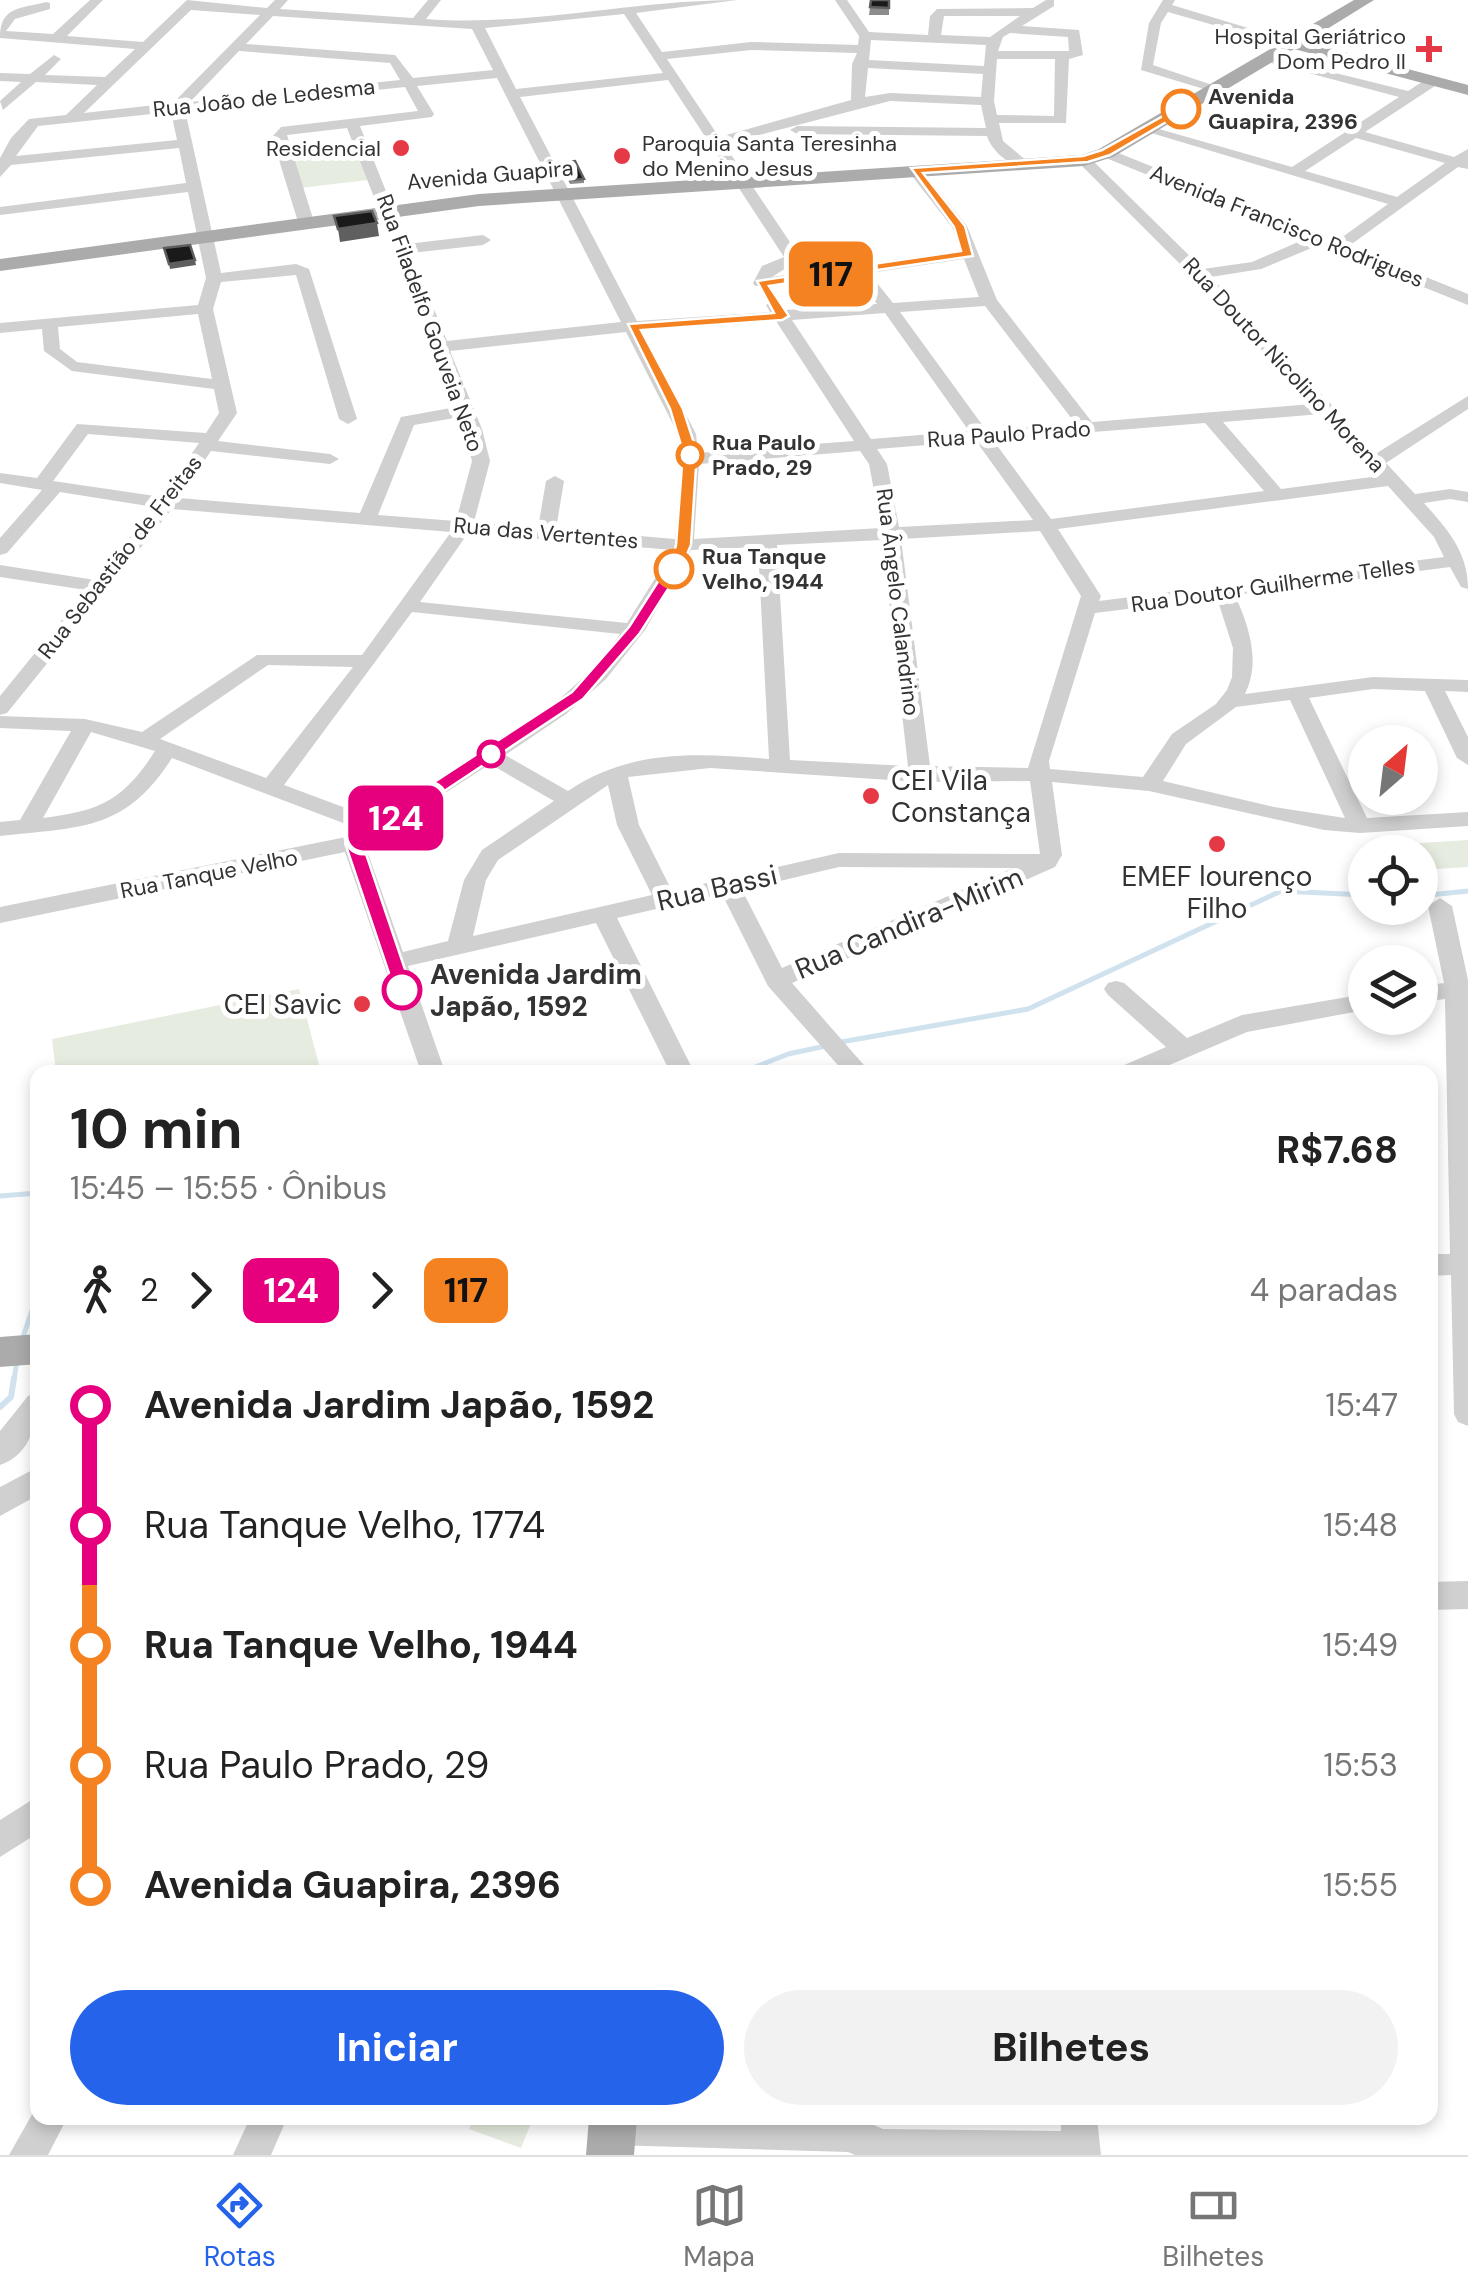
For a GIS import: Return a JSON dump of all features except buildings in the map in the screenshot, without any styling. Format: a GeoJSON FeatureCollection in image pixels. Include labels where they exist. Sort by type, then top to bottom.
{"type":"FeatureCollection","features":[{"type":"Feature","properties":{"kind":"main road","name":"Avenida Guapira"},"geometry":{"type":"LineString","coordinates":[[0,265],[389,210],[565,192],[1084,160],[1106,152],[1366,0]]}},
{"type":"Feature","properties":{"kind":"main road"},"geometry":{"type":"LineString","coordinates":[[1294,44],[1468,90]]}},
{"type":"Feature","properties":{"kind":"street"},"geometry":{"type":"LineString","coordinates":[[56,38],[98,0]]}},
{"type":"Feature","properties":{"kind":"street"},"geometry":{"type":"LineString","coordinates":[[177,107],[282,0]]}},
{"type":"Feature","properties":{"kind":"street"},"geometry":{"type":"LineString","coordinates":[[416,23],[435,0]]}},
{"type":"Feature","properties":{"kind":"street"},"geometry":{"type":"LineString","coordinates":[[70,118],[190,3],[476,26],[731,0]]}},
{"type":"Feature","properties":{"kind":"street"},"geometry":{"type":"LineString","coordinates":[[841,0],[862,50],[858,102]]}},
{"type":"Feature","properties":{"kind":"street"},"geometry":{"type":"LineString","coordinates":[[1184,13],[1210,0]]}},
{"type":"Feature","properties":{"kind":"street"},"geometry":{"type":"LineString","coordinates":[[1023,165],[1001,148],[992,126],[988,101],[991,55],[1007,29],[1050,3]]}},
{"type":"Feature","properties":{"kind":"street"},"geometry":{"type":"LineString","coordinates":[[1217,88],[1146,67],[1155,23],[1168,4],[1184,13],[1294,44]]}},
{"type":"Feature","properties":{"kind":"street"},"geometry":{"type":"LineString","coordinates":[[46,6],[10,17],[0,32],[146,46]]}},
{"type":"Feature","properties":{"kind":"street"},"geometry":{"type":"LineString","coordinates":[[628,10],[794,260]]}},
{"type":"Feature","properties":{"kind":"street"},"geometry":{"type":"LineString","coordinates":[[934,38],[936,16],[942,12],[1035,12]]}},
{"type":"Feature","properties":{"kind":"street","name":"Rua Tanque Velho"},"geometry":{"type":"LineString","coordinates":[[0,915],[353,843],[380,829],[577,695],[635,630],[656,600],[684,545],[691,458],[676,409],[476,26]]}},
{"type":"Feature","properties":{"kind":"street"},"geometry":{"type":"LineString","coordinates":[[658,56],[750,46],[1076,56],[1074,34],[1007,29]]}},
{"type":"Feature","properties":{"kind":"street"},"geometry":{"type":"LineString","coordinates":[[862,50],[934,38],[991,55]]}},
{"type":"Feature","properties":{"kind":"street"},"geometry":{"type":"LineString","coordinates":[[238,47],[395,60],[426,116],[279,134],[306,222]]}},
{"type":"Feature","properties":{"kind":"street"},"geometry":{"type":"LineString","coordinates":[[4,106],[54,58]]}},
{"type":"Feature","properties":{"kind":"street"},"geometry":{"type":"LineString","coordinates":[[767,129],[992,126],[1061,120],[1062,58]]}},
{"type":"Feature","properties":{"kind":"street"},"geometry":{"type":"LineString","coordinates":[[1268,58],[1409,96]]}},
{"type":"Feature","properties":{"kind":"street","name":"Rua João de Ledesma"},"geometry":{"type":"LineString","coordinates":[[2,167],[27,124],[502,73]]}},
{"type":"Feature","properties":{"kind":"street"},"geometry":{"type":"LineString","coordinates":[[512,94],[671,76]]}},
{"type":"Feature","properties":{"kind":"street"},"geometry":{"type":"LineString","coordinates":[[0,77],[108,81]]}},
{"type":"Feature","properties":{"kind":"street"},"geometry":{"type":"LineString","coordinates":[[1294,172],[1433,81]]}},
{"type":"Feature","properties":{"kind":"street"},"geometry":{"type":"LineString","coordinates":[[715,142],[845,109],[858,102],[890,97],[988,101]]}},
{"type":"Feature","properties":{"kind":"street","name":"Rua Sebastião de Freitas"},"geometry":{"type":"LineString","coordinates":[[0,710],[168,503],[228,413],[205,310],[214,278],[177,107]]}},
{"type":"Feature","properties":{"kind":"street","name":"Rua Filadelfo Gouveia Neto"},"geometry":{"type":"LineString","coordinates":[[352,124],[479,445],[481,461],[464,526]]}},
{"type":"Feature","properties":{"kind":"street"},"geometry":{"type":"LineString","coordinates":[[1146,129],[1397,202]]}},
{"type":"Feature","properties":{"kind":"street"},"geometry":{"type":"LineString","coordinates":[[1354,133],[1464,160]]}},
{"type":"Feature","properties":{"kind":"street"},"geometry":{"type":"LineString","coordinates":[[2,167],[185,142]]}},
{"type":"Feature","properties":{"kind":"street","name":"Avenida Francisco Rodrigues"},"geometry":{"type":"LineString","coordinates":[[1106,152],[1468,300]]}},
{"type":"Feature","properties":{"kind":"street","name":"Rua Doutor Nicolino Morena"},"geometry":{"type":"LineString","coordinates":[[1084,160],[1199,274],[1411,500],[1442,535],[1468,583]]}},
{"type":"Feature","properties":{"kind":"street"},"geometry":{"type":"LineString","coordinates":[[1338,248],[1397,202],[1464,160]]}},
{"type":"Feature","properties":{"kind":"street"},"geometry":{"type":"LineString","coordinates":[[915,170],[960,226],[988,301],[1088,428]]}},
{"type":"Feature","properties":{"kind":"street"},"geometry":{"type":"LineString","coordinates":[[0,211],[193,187]]}},
{"type":"Feature","properties":{"kind":"street"},"geometry":{"type":"LineString","coordinates":[[403,249],[483,240]]}},
{"type":"Feature","properties":{"kind":"street"},"geometry":{"type":"LineString","coordinates":[[1199,274],[1255,266],[1317,240]]}},
{"type":"Feature","properties":{"kind":"street"},"geometry":{"type":"LineString","coordinates":[[761,283],[968,254]]}},
{"type":"Feature","properties":{"kind":"street"},"geometry":{"type":"LineString","coordinates":[[761,283],[768,269],[794,260],[829,260],[857,270],[890,308],[1088,587],[1090,608],[1038,761],[1051,855],[1044,864]]}},
{"type":"Feature","properties":{"kind":"street"},"geometry":{"type":"LineString","coordinates":[[214,278],[296,269],[303,272],[348,419]]}},
{"type":"Feature","properties":{"kind":"street","name":"Rua Ângelo Calandrino"},"geometry":{"type":"LineString","coordinates":[[761,283],[867,445],[881,473],[920,776]]}},
{"type":"Feature","properties":{"kind":"street"},"geometry":{"type":"LineString","coordinates":[[439,348],[633,326],[988,301]]}},
{"type":"Feature","properties":{"kind":"street"},"geometry":{"type":"LineString","coordinates":[[0,328],[205,310]]}},
{"type":"Feature","properties":{"kind":"street"},"geometry":{"type":"LineString","coordinates":[[50,324],[52,351],[72,366],[223,385]]}},
{"type":"Feature","properties":{"kind":"street"},"geometry":{"type":"LineString","coordinates":[[1375,462],[1468,401]]}},
{"type":"Feature","properties":{"kind":"street","name":"Rua Paulo Prado"},"geometry":{"type":"LineString","coordinates":[[691,458],[1327,408]]}},
{"type":"Feature","properties":{"kind":"street"},"geometry":{"type":"LineString","coordinates":[[368,516],[406,422],[464,411]]}},
{"type":"Feature","properties":{"kind":"street"},"geometry":{"type":"LineString","coordinates":[[1211,418],[1276,494]]}},
{"type":"Feature","properties":{"kind":"street"},"geometry":{"type":"LineString","coordinates":[[0,550],[48,486],[83,428],[330,459]]}},
{"type":"Feature","properties":{"kind":"street","name":"Rua das Vertentes"},"geometry":{"type":"LineString","coordinates":[[0,478],[168,503],[368,516],[684,545],[1044,525],[1392,480]]}},
{"type":"Feature","properties":{"kind":"street"},"geometry":{"type":"LineString","coordinates":[[546,534],[555,482]]}},
{"type":"Feature","properties":{"kind":"street"},"geometry":{"type":"LineString","coordinates":[[1411,500],[1450,494],[1468,497]]}},
{"type":"Feature","properties":{"kind":"street"},"geometry":{"type":"LineString","coordinates":[[268,789],[368,661],[464,526]]}},
{"type":"Feature","properties":{"kind":"street"},"geometry":{"type":"LineString","coordinates":[[1442,535],[1468,540]]}},
{"type":"Feature","properties":{"kind":"street"},"geometry":{"type":"LineString","coordinates":[[767,541],[780,767]]}},
{"type":"Feature","properties":{"kind":"street","name":"Rua Doutor Guilherme Telles"},"geometry":{"type":"LineString","coordinates":[[1090,608],[1456,561]]}},
{"type":"Feature","properties":{"kind":"street"},"geometry":{"type":"LineString","coordinates":[[0,572],[98,586]]}},
{"type":"Feature","properties":{"kind":"street"},"geometry":{"type":"LineString","coordinates":[[1224,592],[1237,618],[1244,654],[1230,702]]}},
{"type":"Feature","properties":{"kind":"street"},"geometry":{"type":"LineString","coordinates":[[407,606],[635,630]]}},
{"type":"Feature","properties":{"kind":"street"},"geometry":{"type":"LineString","coordinates":[[144,740],[264,659],[368,661]]}},
{"type":"Feature","properties":{"kind":"street"},"geometry":{"type":"LineString","coordinates":[[1150,786],[1176,741],[1230,702],[1373,683],[1468,686]]}},
{"type":"Feature","properties":{"kind":"street"},"geometry":{"type":"LineString","coordinates":[[1431,683],[1468,758]]}},
{"type":"Feature","properties":{"kind":"street"},"geometry":{"type":"LineString","coordinates":[[1297,693],[1360,826]]}},
{"type":"Feature","properties":{"kind":"street"},"geometry":{"type":"LineString","coordinates":[[0,722],[86,724],[144,740],[380,829]]}},
{"type":"Feature","properties":{"kind":"street"},"geometry":{"type":"LineString","coordinates":[[28,826],[86,724]]}},
{"type":"Feature","properties":{"kind":"street"},"geometry":{"type":"LineString","coordinates":[[0,829],[96,814],[123,803],[140,788],[168,749]]}},
{"type":"Feature","properties":{"kind":"street"},"geometry":{"type":"LineString","coordinates":[[490,756],[568,801]]}},
{"type":"Feature","properties":{"kind":"street"},"geometry":{"type":"LineString","coordinates":[[458,947],[481,866],[490,855],[616,772],[672,763],[920,776],[1038,776],[1150,786],[1277,816],[1360,826],[1468,819]]}},
{"type":"Feature","properties":{"kind":"street"},"geometry":{"type":"LineString","coordinates":[[616,772],[628,825],[666,900]]}},
{"type":"Feature","properties":{"kind":"street"},"geometry":{"type":"LineString","coordinates":[[353,843],[430,1065]]}},
{"type":"Feature","properties":{"kind":"street","name":"Rua Bassi"},"geometry":{"type":"LineString","coordinates":[[392,962],[839,860],[1044,864]]}},
{"type":"Feature","properties":{"kind":"street","name":"Rua Candira-Mirim"},"geometry":{"type":"LineString","coordinates":[[776,980],[1044,864]]}},
{"type":"Feature","properties":{"kind":"street"},"geometry":{"type":"LineString","coordinates":[[728,886],[776,980],[851,1065]]}},
{"type":"Feature","properties":{"kind":"street"},"geometry":{"type":"LineString","coordinates":[[1440,906],[1463,988],[1468,1414]]}},
{"type":"Feature","properties":{"kind":"street"},"geometry":{"type":"LineString","coordinates":[[603,914],[678,1065]]}},
{"type":"Feature","properties":{"kind":"street"},"geometry":{"type":"LineString","coordinates":[[1438,991],[1463,988]]}},
{"type":"Feature","properties":{"kind":"street"},"geometry":{"type":"LineString","coordinates":[[1116,989],[1184,1048]]}},
{"type":"Feature","properties":{"kind":"street"},"geometry":{"type":"LineString","coordinates":[[1146,1065],[1219,1031],[1261,1019],[1348,1005]]}},
{"type":"Feature","properties":{"kind":"street"},"geometry":{"type":"LineString","coordinates":[[1438,1266],[1466,1264]]}},
{"type":"Feature","properties":{"kind":"street"},"geometry":{"type":"LineString","coordinates":[[0,1453],[30,1414]]}},
{"type":"Feature","properties":{"kind":"street"},"geometry":{"type":"LineString","coordinates":[[0,1502],[30,1485]]}},
{"type":"Feature","properties":{"kind":"street"},"geometry":{"type":"LineString","coordinates":[[1438,1596],[1468,1595]]}},
{"type":"Feature","properties":{"kind":"street"},"geometry":{"type":"LineString","coordinates":[[0,1842],[30,1818]]}},
{"type":"Feature","properties":{"kind":"street"},"geometry":{"type":"LineString","coordinates":[[28,2155],[44,2125]]}},
{"type":"Feature","properties":{"kind":"street"},"geometry":{"type":"LineString","coordinates":[[252,2155],[267,2125]]}},
{"type":"Feature","properties":{"kind":"street"},"geometry":{"type":"LineString","coordinates":[[611,2133],[849,2133],[882,2148],[1081,2141]]}},
{"type":"Feature","properties":{"kind":"shaded area"},"geometry":{"type":"Polygon","coordinates":[[[355,144],[368,180],[300,188],[288,152],[355,144]]]}},
{"type":"Feature","properties":{"kind":"shaded area"},"geometry":{"type":"Polygon","coordinates":[[[1468,840],[1468,867],[1438,869],[1438,842],[1468,840]]]}},
{"type":"Feature","properties":{"kind":"shaded area"},"geometry":{"type":"Polygon","coordinates":[[[299,989],[319,1065],[55,1065],[52,1039],[299,989]]]}},
{"type":"Feature","properties":{"kind":"shaded area"},"geometry":{"type":"Polygon","coordinates":[[[471,2125],[530,2125],[521,2148],[469,2129],[471,2125]]]}},
{"type":"Feature","properties":{"kind":"waterway"},"geometry":{"type":"LineString","coordinates":[[841,1042],[1028,1009],[1281,891],[1348,894]]}},
{"type":"Feature","properties":{"kind":"waterway"},"geometry":{"type":"LineString","coordinates":[[1438,894],[1468,891]]}},
{"type":"Feature","properties":{"kind":"waterway"},"geometry":{"type":"LineString","coordinates":[[760,1065],[826,1046]]}},
{"type":"Feature","properties":{"kind":"waterway"},"geometry":{"type":"LineString","coordinates":[[0,1196],[30,1194]]}},
{"type":"Feature","properties":{"kind":"waterway"},"geometry":{"type":"LineString","coordinates":[[22,1340],[30,1316]]}},
{"type":"Feature","properties":{"kind":"waterway"},"geometry":{"type":"LineString","coordinates":[[14,1380],[17,1360]]}},
{"type":"Feature","properties":{"kind":"waterway"},"geometry":{"type":"LineString","coordinates":[[0,1407],[11,1397],[14,1378]]}},
{"type":"Feature","properties":{"kind":"bus line","name":"117"},"geometry":{"type":"LineString","coordinates":[[674,569],[684,545],[691,479],[687,434],[633,326],[782,316],[761,283],[968,254],[960,226],[915,170],[1084,160],[1106,152],[1181,109]]}},
{"type":"Feature","properties":{"kind":"bus line","name":"124"},"geometry":{"type":"LineString","coordinates":[[402,990],[353,843],[380,829],[577,695],[599,675],[635,630],[674,569]]}},
{"type":"Feature","properties":{"kind":"place","name":"Hospital Geriátrico Dom Pedro II"},"geometry":{"type":"Point","coordinates":[1429,49]}},
{"type":"Feature","properties":{"kind":"place","name":"Avenida Guapira, 2396"},"geometry":{"type":"Point","coordinates":[1181,109]}},
{"type":"Feature","properties":{"kind":"place","name":"Residencial"},"geometry":{"type":"Point","coordinates":[401,148]}},
{"type":"Feature","properties":{"kind":"place","name":"Paroquia Santa Teresinha do Menino Jesus"},"geometry":{"type":"Point","coordinates":[622,156]}},
{"type":"Feature","properties":{"kind":"place","name":"Rua Paulo Prado, 29"},"geometry":{"type":"Point","coordinates":[690,455]}},
{"type":"Feature","properties":{"kind":"place","name":"Rua Tanque Velho, 1944"},"geometry":{"type":"Point","coordinates":[674,569]}},
{"type":"Feature","properties":{"kind":"place","name":"CEI Vila Constança"},"geometry":{"type":"Point","coordinates":[871,796]}},
{"type":"Feature","properties":{"kind":"place","name":"EMEF lourenço Filho"},"geometry":{"type":"Point","coordinates":[1217,844]}},
{"type":"Feature","properties":{"kind":"place","name":"Avenida Jardim Japão, 1592"},"geometry":{"type":"Point","coordinates":[402,990]}},
{"type":"Feature","properties":{"kind":"place","name":"CEI Savic"},"geometry":{"type":"Point","coordinates":[362,1004]}}]}
